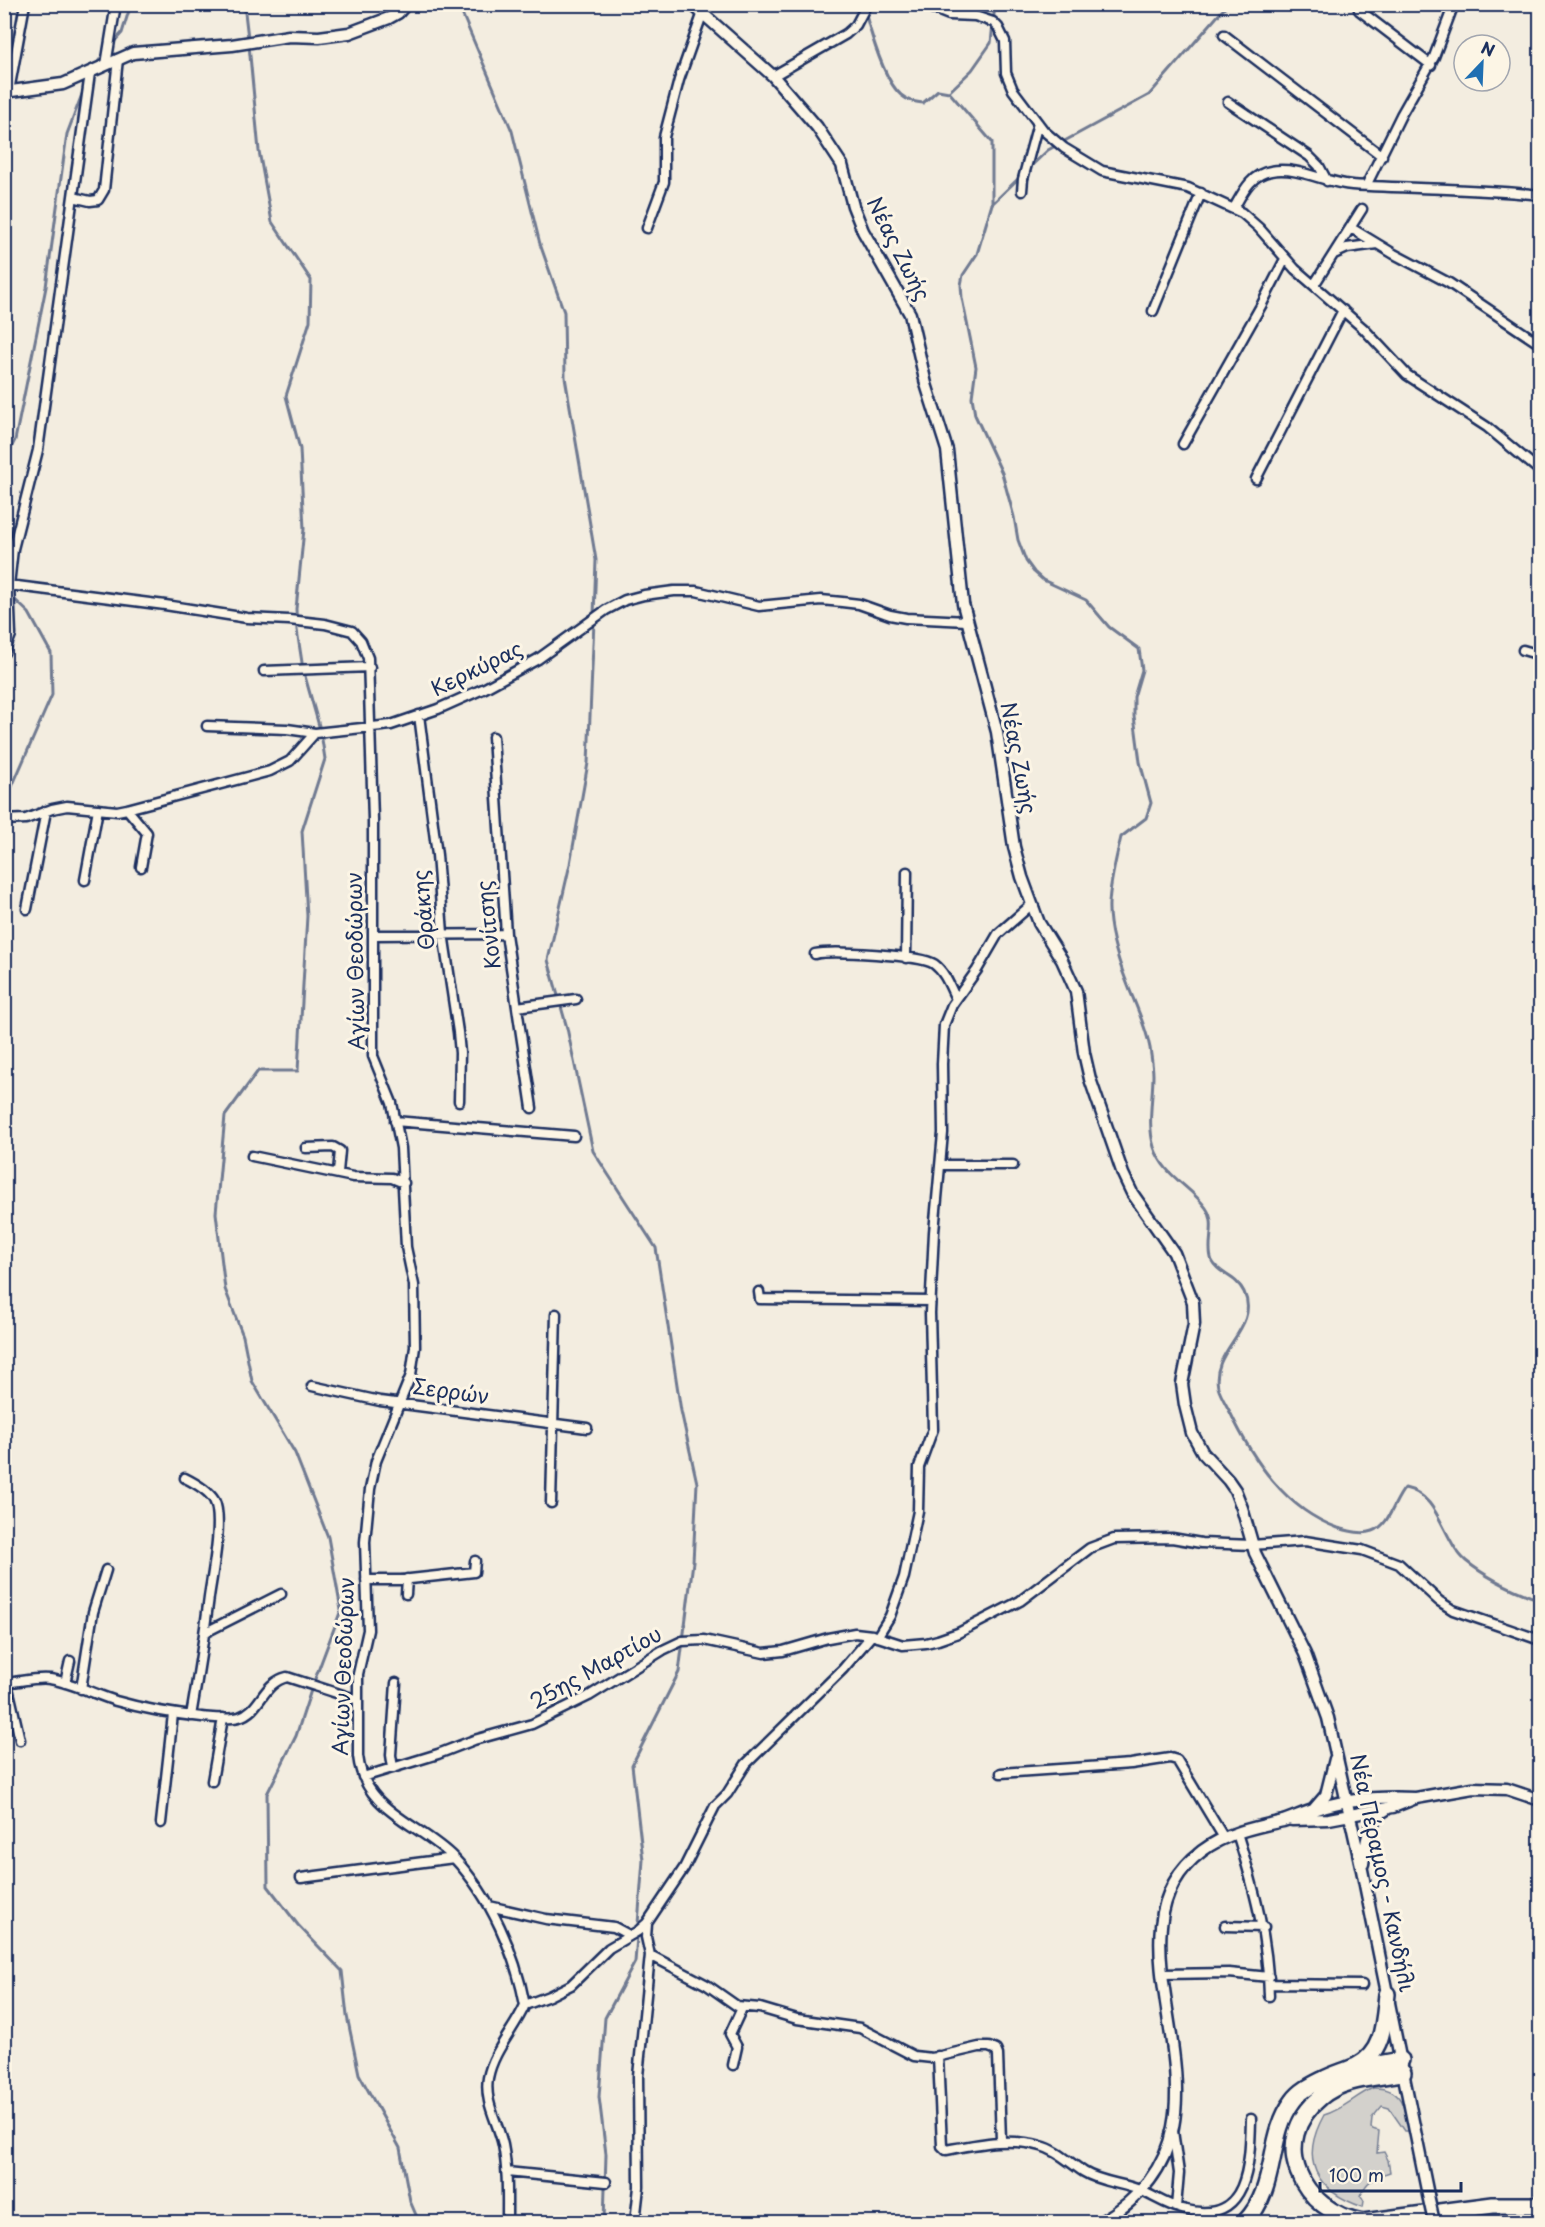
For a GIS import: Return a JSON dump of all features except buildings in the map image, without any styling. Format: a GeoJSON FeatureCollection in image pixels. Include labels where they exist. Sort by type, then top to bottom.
{"type":"FeatureCollection","features":[{"type":"Feature","properties":{"kind":"highway"},"geometry":{"type":"LineString","coordinates":[[1245,2223],[1264,2194],[1281,2124],[1293,2100],[1313,2085],[1367,2059],[1375,2050],[1383,2028],[1388,1994]]}},
{"type":"Feature","properties":{"kind":"highway"},"geometry":{"type":"LineString","coordinates":[[1350,2069],[1402,2066]]}},
{"type":"Feature","properties":{"kind":"highway"},"geometry":{"type":"LineString","coordinates":[[1402,2066],[1342,2085],[1320,2097],[1307,2112],[1298,2131],[1294,2152],[1304,2185],[1317,2200],[1342,2216],[1363,2222],[1493,2205],[1540,2205]]}},
{"type":"Feature","properties":{"kind":"street"},"geometry":{"type":"LineString","coordinates":[[25,4],[7,92],[63,84],[132,53],[232,45],[289,36],[319,37],[349,33],[389,18],[398,13],[406,4]]}},
{"type":"Feature","properties":{"kind":"street"},"geometry":{"type":"LineString","coordinates":[[106,65],[116,4]]}},
{"type":"Feature","properties":{"kind":"street","name":"Νέας Ζωής"},"geometry":{"type":"LineString","coordinates":[[692,4],[773,76],[812,119],[837,155],[863,231],[910,314],[926,384],[947,450],[963,604],[997,732],[1014,847],[1031,905],[1073,983],[1080,1009],[1084,1053],[1090,1079],[1123,1174],[1132,1192],[1171,1247],[1188,1285],[1195,1315],[1182,1384],[1187,1418],[1197,1444],[1235,1490],[1252,1545]]}},
{"type":"Feature","properties":{"kind":"street"},"geometry":{"type":"LineString","coordinates":[[773,76],[846,34],[867,4]]}},
{"type":"Feature","properties":{"kind":"street"},"geometry":{"type":"LineString","coordinates":[[922,4],[950,15],[975,16],[993,22],[998,27],[1005,41],[1006,73],[1017,98],[1038,123],[1064,148],[1094,167],[1120,175],[1171,183],[1234,208],[1258,228],[1285,259],[1364,328],[1407,375],[1487,427],[1540,471]]}},
{"type":"Feature","properties":{"kind":"street"},"geometry":{"type":"LineString","coordinates":[[1367,184],[1401,115],[1431,64],[1454,4]]}},
{"type":"Feature","properties":{"kind":"street"},"geometry":{"type":"LineString","coordinates":[[1359,10],[1431,64]]}},
{"type":"Feature","properties":{"kind":"street"},"geometry":{"type":"LineString","coordinates":[[647,228],[664,182],[664,137],[679,80],[702,15]]}},
{"type":"Feature","properties":{"kind":"street"},"geometry":{"type":"LineString","coordinates":[[1224,35],[1382,156]]}},
{"type":"Feature","properties":{"kind":"street"},"geometry":{"type":"LineString","coordinates":[[73,197],[90,201],[98,200],[105,190],[118,59]]}},
{"type":"Feature","properties":{"kind":"street"},"geometry":{"type":"LineString","coordinates":[[4,653],[11,634],[9,585],[13,549],[38,450],[90,73]]}},
{"type":"Feature","properties":{"kind":"street"},"geometry":{"type":"LineString","coordinates":[[1228,102],[1309,156],[1319,166],[1327,180]]}},
{"type":"Feature","properties":{"kind":"street"},"geometry":{"type":"LineString","coordinates":[[1022,191],[1038,123]]}},
{"type":"Feature","properties":{"kind":"street"},"geometry":{"type":"LineString","coordinates":[[1234,208],[1250,182],[1259,175],[1272,171],[1294,172],[1353,185],[1540,195]]}},
{"type":"Feature","properties":{"kind":"street"},"geometry":{"type":"LineString","coordinates":[[1153,312],[1201,193]]}},
{"type":"Feature","properties":{"kind":"street"},"geometry":{"type":"LineString","coordinates":[[1314,285],[1336,254],[1362,209]]}},
{"type":"Feature","properties":{"kind":"street"},"geometry":{"type":"LineString","coordinates":[[1351,228],[1449,283],[1540,344]]}},
{"type":"Feature","properties":{"kind":"street"},"geometry":{"type":"LineString","coordinates":[[1336,254],[1347,248],[1378,244]]}},
{"type":"Feature","properties":{"kind":"street"},"geometry":{"type":"LineString","coordinates":[[1183,444],[1285,259]]}},
{"type":"Feature","properties":{"kind":"street"},"geometry":{"type":"LineString","coordinates":[[1256,479],[1343,310]]}},
{"type":"Feature","properties":{"kind":"street"},"geometry":{"type":"LineString","coordinates":[[9,585],[247,618],[289,620],[341,628],[352,631],[361,641],[370,667],[264,671]]}},
{"type":"Feature","properties":{"kind":"street","name":"Κερκύρας"},"geometry":{"type":"LineString","coordinates":[[207,726],[287,729],[315,734],[391,725],[438,709],[485,688],[538,659],[606,610],[625,600],[644,595],[696,591],[759,606],[821,600],[860,604],[906,618],[967,621]]}},
{"type":"Feature","properties":{"kind":"street"},"geometry":{"type":"LineString","coordinates":[[1522,650],[1540,655]]}},
{"type":"Feature","properties":{"kind":"street","name":"Αγίων Θεοδώρων"},"geometry":{"type":"LineString","coordinates":[[370,667],[369,727],[373,820],[373,1056],[388,1092],[401,1148],[406,1247],[414,1285],[415,1347],[411,1375],[372,1474],[365,1542],[368,1630],[358,1674],[358,1756],[369,1790],[378,1800],[454,1858],[489,1906],[518,1974],[525,2005]]}},
{"type":"Feature","properties":{"kind":"street","name":"Θράκης"},"geometry":{"type":"LineString","coordinates":[[419,715],[437,855],[443,933],[458,1032],[459,1101]]}},
{"type":"Feature","properties":{"kind":"street"},"geometry":{"type":"LineString","coordinates":[[4,820],[26,819],[67,806],[128,810],[276,768],[290,761],[315,734]]}},
{"type":"Feature","properties":{"kind":"street","name":"Κονίτσης"},"geometry":{"type":"LineString","coordinates":[[493,736],[506,934],[532,1108]]}},
{"type":"Feature","properties":{"kind":"street"},"geometry":{"type":"LineString","coordinates":[[86,880],[98,809]]}},
{"type":"Feature","properties":{"kind":"street"},"geometry":{"type":"LineString","coordinates":[[128,810],[147,833],[141,867]]}},
{"type":"Feature","properties":{"kind":"street"},"geometry":{"type":"LineString","coordinates":[[27,909],[46,812]]}},
{"type":"Feature","properties":{"kind":"street"},"geometry":{"type":"LineString","coordinates":[[906,958],[907,872]]}},
{"type":"Feature","properties":{"kind":"street"},"geometry":{"type":"LineString","coordinates":[[507,2223],[507,2172],[501,2136],[487,2098],[488,2077],[498,2052],[525,2005],[571,1985],[609,1948],[648,1923],[684,1868],[715,1806],[727,1794],[746,1764],[843,1669],[875,1636],[890,1616],[904,1577],[918,1511],[919,1467],[933,1429],[931,1301],[934,1232],[943,1133],[942,1039],[947,1014],[998,934],[1031,905]]}},
{"type":"Feature","properties":{"kind":"street"},"geometry":{"type":"LineString","coordinates":[[373,935],[506,934]]}},
{"type":"Feature","properties":{"kind":"street"},"geometry":{"type":"LineString","coordinates":[[814,954],[834,952],[923,959],[933,963],[943,973],[956,999]]}},
{"type":"Feature","properties":{"kind":"street"},"geometry":{"type":"LineString","coordinates":[[516,1007],[576,999]]}},
{"type":"Feature","properties":{"kind":"street"},"geometry":{"type":"LineString","coordinates":[[395,1121],[574,1136]]}},
{"type":"Feature","properties":{"kind":"street"},"geometry":{"type":"LineString","coordinates":[[306,1148],[333,1147],[340,1151],[338,1172]]}},
{"type":"Feature","properties":{"kind":"street"},"geometry":{"type":"LineString","coordinates":[[252,1156],[338,1172],[353,1177],[392,1178],[404,1183]]}},
{"type":"Feature","properties":{"kind":"street"},"geometry":{"type":"LineString","coordinates":[[941,1165],[1014,1165]]}},
{"type":"Feature","properties":{"kind":"street"},"geometry":{"type":"LineString","coordinates":[[759,1292],[760,1299],[931,1301]]}},
{"type":"Feature","properties":{"kind":"street"},"geometry":{"type":"LineString","coordinates":[[551,1503],[556,1314]]}},
{"type":"Feature","properties":{"kind":"street","name":"Σερρών"},"geometry":{"type":"LineString","coordinates":[[312,1386],[356,1397],[400,1404],[587,1428]]}},
{"type":"Feature","properties":{"kind":"street"},"geometry":{"type":"LineString","coordinates":[[185,1478],[209,1494],[217,1510],[217,1537],[206,1632],[191,1716]]}},
{"type":"Feature","properties":{"kind":"street","name":"25ης Μαρτίου"},"geometry":{"type":"LineString","coordinates":[[363,1777],[546,1717],[589,1696],[663,1650],[682,1641],[704,1640],[765,1653],[783,1651],[855,1633],[875,1636],[903,1645],[926,1643],[958,1633],[1020,1601],[1068,1564],[1104,1541],[1114,1539],[1172,1538],[1201,1543],[1252,1545],[1305,1541],[1362,1550],[1399,1564],[1439,1602],[1454,1610],[1540,1640]]}},
{"type":"Feature","properties":{"kind":"street","name":"Νέα Πέραμος - Κανδήλι"},"geometry":{"type":"LineString","coordinates":[[1252,1545],[1271,1589],[1305,1654],[1328,1718],[1362,1870],[1434,2223]]}},
{"type":"Feature","properties":{"kind":"street"},"geometry":{"type":"LineString","coordinates":[[366,1580],[407,1580],[474,1572],[475,1562]]}},
{"type":"Feature","properties":{"kind":"street"},"geometry":{"type":"LineString","coordinates":[[81,1689],[93,1612],[106,1570]]}},
{"type":"Feature","properties":{"kind":"street"},"geometry":{"type":"LineString","coordinates":[[406,1594],[407,1580]]}},
{"type":"Feature","properties":{"kind":"street"},"geometry":{"type":"LineString","coordinates":[[206,1632],[281,1594]]}},
{"type":"Feature","properties":{"kind":"street"},"geometry":{"type":"LineString","coordinates":[[66,1683],[70,1661]]}},
{"type":"Feature","properties":{"kind":"street"},"geometry":{"type":"LineString","coordinates":[[20,1740],[6,1683],[45,1678],[123,1703],[173,1714],[223,1718],[238,1718],[248,1713],[270,1684],[286,1677],[358,1700]]}},
{"type":"Feature","properties":{"kind":"street"},"geometry":{"type":"LineString","coordinates":[[393,1768],[391,1755],[396,1683]]}},
{"type":"Feature","properties":{"kind":"street"},"geometry":{"type":"LineString","coordinates":[[161,1823],[173,1714]]}},
{"type":"Feature","properties":{"kind":"street"},"geometry":{"type":"LineString","coordinates":[[212,1781],[223,1718]]}},
{"type":"Feature","properties":{"kind":"street"},"geometry":{"type":"LineString","coordinates":[[1314,1809],[1326,1795],[1332,1778],[1336,1753]]}},
{"type":"Feature","properties":{"kind":"street"},"geometry":{"type":"LineString","coordinates":[[1001,1773],[1131,1764],[1170,1758],[1177,1760],[1187,1773],[1224,1838]]}},
{"type":"Feature","properties":{"kind":"street"},"geometry":{"type":"LineString","coordinates":[[1101,2223],[1141,2190],[1159,2164],[1172,2131],[1177,2102],[1176,2068],[1162,1974],[1160,1927],[1170,1892],[1183,1869],[1192,1860],[1224,1838],[1237,1833],[1347,1801],[1374,1797],[1416,1798],[1491,1787],[1506,1789],[1540,1800]]}},
{"type":"Feature","properties":{"kind":"street"},"geometry":{"type":"LineString","coordinates":[[1362,1870],[1372,1824],[1382,1812],[1416,1798]]}},
{"type":"Feature","properties":{"kind":"street"},"geometry":{"type":"LineString","coordinates":[[1286,1820],[1329,1819],[1393,1807]]}},
{"type":"Feature","properties":{"kind":"street"},"geometry":{"type":"LineString","coordinates":[[1237,1833],[1264,1927],[1269,1996]]}},
{"type":"Feature","properties":{"kind":"street"},"geometry":{"type":"LineString","coordinates":[[301,1878],[454,1858]]}},
{"type":"Feature","properties":{"kind":"street"},"geometry":{"type":"LineString","coordinates":[[489,1906],[546,1919],[608,1926],[622,1930],[629,1935]]}},
{"type":"Feature","properties":{"kind":"street"},"geometry":{"type":"LineString","coordinates":[[635,2223],[639,2187],[638,2076],[650,1955],[646,1937],[648,1923]]}},
{"type":"Feature","properties":{"kind":"street"},"geometry":{"type":"LineString","coordinates":[[1225,1926],[1264,1927]]}},
{"type":"Feature","properties":{"kind":"street"},"geometry":{"type":"LineString","coordinates":[[650,1955],[742,2008],[760,2008],[797,2019],[860,2028],[915,2056],[932,2058],[979,2047],[996,2050],[1001,2140]]}},
{"type":"Feature","properties":{"kind":"street"},"geometry":{"type":"LineString","coordinates":[[1162,1974],[1229,1973],[1269,1981],[1362,1985]]}},
{"type":"Feature","properties":{"kind":"street"},"geometry":{"type":"LineString","coordinates":[[733,2065],[737,2047],[730,2034],[742,2008]]}},
{"type":"Feature","properties":{"kind":"street"},"geometry":{"type":"LineString","coordinates":[[938,2056],[942,2146],[946,2150],[1001,2140],[1044,2147],[1085,2173],[1141,2190],[1176,2207],[1202,2213],[1227,2208],[1240,2192],[1249,2157],[1251,2119]]}},
{"type":"Feature","properties":{"kind":"street"},"geometry":{"type":"LineString","coordinates":[[1172,2131],[1179,2173],[1176,2207]]}},
{"type":"Feature","properties":{"kind":"street"},"geometry":{"type":"LineString","coordinates":[[507,2172],[606,2182]]}},
{"type":"Feature","properties":{"kind":"shaded area"},"geometry":{"type":"Polygon","coordinates":[[[1373,2088],[1391,2091],[1397,2095],[1404,2107],[1409,2131],[1405,2131],[1389,2108],[1382,2106],[1372,2118],[1371,2128],[1379,2131],[1377,2153],[1384,2152],[1390,2172],[1376,2177],[1365,2186],[1361,2196],[1364,2201],[1363,2207],[1333,2192],[1323,2183],[1316,2172],[1313,2146],[1324,2115],[1373,2088]]]}},
{"type":"Feature","properties":{"kind":"waterway"},"geometry":{"type":"LineString","coordinates":[[111,45],[122,33],[131,4]]}},
{"type":"Feature","properties":{"kind":"waterway"},"geometry":{"type":"LineString","coordinates":[[244,4],[248,38]]}},
{"type":"Feature","properties":{"kind":"waterway"},"geometry":{"type":"LineString","coordinates":[[458,4],[512,131],[540,244],[564,312],[565,377],[596,560],[594,615]]}},
{"type":"Feature","properties":{"kind":"waterway"},"geometry":{"type":"LineString","coordinates":[[949,92],[972,70],[991,43],[995,4]]}},
{"type":"Feature","properties":{"kind":"waterway"},"geometry":{"type":"LineString","coordinates":[[1029,168],[1048,150],[1149,95],[1228,4]]}},
{"type":"Feature","properties":{"kind":"waterway"},"geometry":{"type":"LineString","coordinates":[[865,12],[884,68],[901,95],[914,102],[923,103],[938,90],[949,92],[992,142],[992,204],[977,254],[963,275],[962,298],[976,367],[972,397],[975,415],[1002,473],[1018,540],[1026,561],[1043,580],[1086,600],[1109,627],[1139,649],[1142,670],[1134,697],[1134,716],[1140,762],[1151,803],[1146,818],[1121,837],[1111,887],[1110,924],[1120,965],[1143,1023],[1150,1048],[1153,1075],[1151,1129],[1154,1147],[1164,1166],[1206,1208],[1211,1221],[1210,1255],[1212,1261],[1215,1266],[1237,1282],[1244,1292],[1247,1305],[1246,1317],[1221,1362],[1218,1374],[1220,1393],[1260,1465],[1287,1496],[1319,1520],[1356,1532],[1373,1531],[1388,1518],[1405,1488],[1417,1492],[1426,1499],[1440,1519],[1451,1542],[1466,1561],[1502,1584],[1540,1600]]}},
{"type":"Feature","properties":{"kind":"waterway"},"geometry":{"type":"LineString","coordinates":[[249,45],[259,151],[272,222],[311,280],[310,321],[286,396],[300,449],[304,529],[296,609],[297,630],[303,669],[321,733],[325,759],[302,831],[307,916],[298,1071],[258,1071],[225,1116],[216,1213],[225,1289],[243,1336],[252,1381],[295,1453],[328,1537],[341,1610],[296,1736],[267,1794],[268,1886],[298,1925],[342,1971],[347,2016],[359,2074],[400,2148],[410,2201],[419,2222]]}},
{"type":"Feature","properties":{"kind":"waterway"},"geometry":{"type":"LineString","coordinates":[[95,66],[105,52]]}},
{"type":"Feature","properties":{"kind":"waterway"},"geometry":{"type":"LineString","coordinates":[[4,462],[15,440],[46,287],[67,134],[84,89]]}},
{"type":"Feature","properties":{"kind":"waterway"},"geometry":{"type":"LineString","coordinates":[[992,204],[1022,175]]}},
{"type":"Feature","properties":{"kind":"waterway"},"geometry":{"type":"LineString","coordinates":[[4,805],[52,695],[51,653],[29,613],[11,596]]}},
{"type":"Feature","properties":{"kind":"waterway"},"geometry":{"type":"LineString","coordinates":[[594,621],[588,763],[570,864],[548,960],[567,1028],[593,1151],[656,1248],[681,1411],[697,1483],[693,1562],[679,1672],[632,1765],[643,1860],[635,1962],[605,2018],[599,2097],[606,2154],[604,2222]]}}]}
